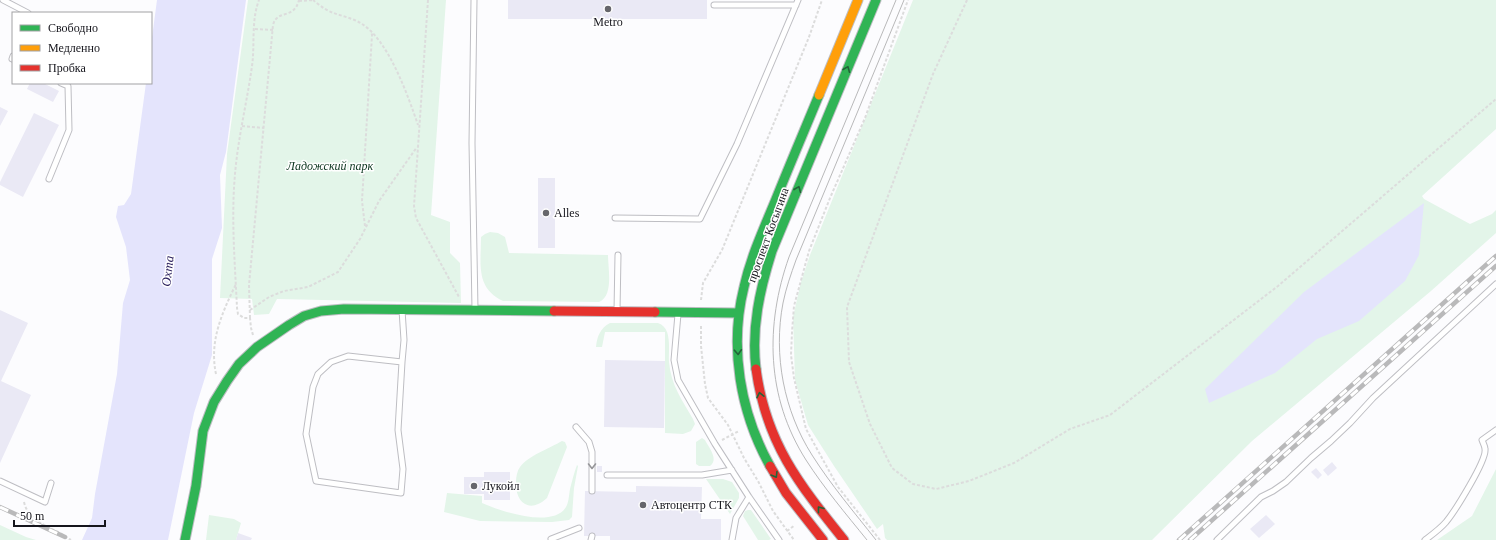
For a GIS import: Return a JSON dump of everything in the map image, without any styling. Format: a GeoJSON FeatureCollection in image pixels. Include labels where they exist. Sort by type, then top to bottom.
{"type":"FeatureCollection","features":[{"type":"Feature","properties":{"kind":"main road","name":"проспект Косыгина"},"geometry":{"type":"LineString","coordinates":[[823,540],[776,477],[752,429],[745,403],[737,350],[739,314],[748,270],[757,245],[858,0]]}},
{"type":"Feature","properties":{"kind":"main road","name":"проспект Косыгина"},"geometry":{"type":"LineString","coordinates":[[844,540],[790,468],[768,423],[756,374],[754,324],[762,281],[772,251],[876,0]]}},
{"type":"Feature","properties":{"kind":"main road"},"geometry":{"type":"LineString","coordinates":[[186,540],[196,486],[203,431],[214,402],[239,364],[257,347],[304,316],[322,311],[344,309],[739,314]]}},
{"type":"Feature","properties":{"kind":"lane"},"geometry":{"type":"LineString","coordinates":[[4,0],[26,12]]}},
{"type":"Feature","properties":{"kind":"lane"},"geometry":{"type":"LineString","coordinates":[[471,310],[474,0]]}},
{"type":"Feature","properties":{"kind":"lane"},"geometry":{"type":"LineString","coordinates":[[615,218],[700,219],[737,144],[797,2],[714,6]]}},
{"type":"Feature","properties":{"kind":"lane"},"geometry":{"type":"LineString","coordinates":[[49,179],[69,130],[68,86],[63,84]]}},
{"type":"Feature","properties":{"kind":"lane"},"geometry":{"type":"LineString","coordinates":[[617,312],[618,255]]}},
{"type":"Feature","properties":{"kind":"lane"},"geometry":{"type":"LineString","coordinates":[[1216,540],[1261,497],[1274,491],[1286,482],[1331,441],[1373,398],[1496,284]]}},
{"type":"Feature","properties":{"kind":"lane"},"geometry":{"type":"LineString","coordinates":[[402,309],[404,340],[398,430],[403,469],[401,493],[316,481],[306,434],[313,387],[318,374],[331,362],[348,356],[402,362]]}},
{"type":"Feature","properties":{"kind":"lane"},"geometry":{"type":"LineString","coordinates":[[678,313],[674,360],[678,380],[715,444],[779,540]]}},
{"type":"Feature","properties":{"kind":"lane"},"geometry":{"type":"LineString","coordinates":[[576,427],[589,442],[592,452],[592,491]]}},
{"type":"Feature","properties":{"kind":"lane"},"geometry":{"type":"LineString","coordinates":[[1425,540],[1446,523],[1455,510],[1480,468],[1484,458],[1486,450],[1482,440],[1496,430]]}},
{"type":"Feature","properties":{"kind":"lane"},"geometry":{"type":"LineString","coordinates":[[607,475],[702,475],[732,470]]}},
{"type":"Feature","properties":{"kind":"lane"},"geometry":{"type":"LineString","coordinates":[[0,481],[45,502],[51,483]]}},
{"type":"Feature","properties":{"kind":"lane"},"geometry":{"type":"LineString","coordinates":[[732,540],[736,518],[749,497]]}},
{"type":"Feature","properties":{"kind":"lane"},"geometry":{"type":"LineString","coordinates":[[551,539],[579,528]]}},
{"type":"Feature","properties":{"kind":"path"},"geometry":{"type":"LineString","coordinates":[[250,318],[244,318],[238,314],[237,308],[234,224],[235,176],[254,53],[257,6],[259,0]]}},
{"type":"Feature","properties":{"kind":"path"},"geometry":{"type":"LineString","coordinates":[[257,347],[251,328],[249,285],[275,20],[278,17],[295,10],[299,0],[314,0],[330,11],[357,21],[370,30],[388,52],[419,127]]}},
{"type":"Feature","properties":{"kind":"path"},"geometry":{"type":"LineString","coordinates":[[428,0],[414,199],[415,212],[416,218],[471,310]]}},
{"type":"Feature","properties":{"kind":"path"},"geometry":{"type":"LineString","coordinates":[[700,301],[703,283],[722,250],[809,37],[822,0]]}},
{"type":"Feature","properties":{"kind":"path"},"geometry":{"type":"LineString","coordinates":[[880,540],[838,487],[806,430],[794,378],[791,355],[792,332],[794,306],[809,251],[830,198],[865,118],[908,0]]}},
{"type":"Feature","properties":{"kind":"path"},"geometry":{"type":"LineString","coordinates":[[967,0],[932,74],[847,307],[849,362],[870,424],[892,468],[913,484],[936,489],[969,480],[1014,463],[1070,429],[1110,415],[1278,286],[1496,99]]}},
{"type":"Feature","properties":{"kind":"path"},"geometry":{"type":"LineString","coordinates":[[255,29],[273,30]]}},
{"type":"Feature","properties":{"kind":"path"},"geometry":{"type":"LineString","coordinates":[[366,227],[362,201],[372,35],[370,30]]}},
{"type":"Feature","properties":{"kind":"path"},"geometry":{"type":"LineString","coordinates":[[242,126],[264,128]]}},
{"type":"Feature","properties":{"kind":"path"},"geometry":{"type":"LineString","coordinates":[[250,310],[269,297],[284,291],[308,287],[338,272],[360,239],[379,201],[414,149],[418,146]]}},
{"type":"Feature","properties":{"kind":"path"},"geometry":{"type":"LineString","coordinates":[[217,378],[214,359],[216,333],[223,311],[236,284]]}},
{"type":"Feature","properties":{"kind":"path"},"geometry":{"type":"LineString","coordinates":[[701,326],[701,346],[706,391],[710,402],[725,421],[764,493],[772,511],[794,540]]}},
{"type":"Feature","properties":{"kind":"path"},"geometry":{"type":"LineString","coordinates":[[715,444],[739,431]]}},
{"type":"Feature","properties":{"kind":"path"},"geometry":{"type":"LineString","coordinates":[[24,504],[37,522],[71,540]]}},
{"type":"Feature","properties":{"kind":"green space","name":"Ладожский парк"},"geometry":{"type":"Polygon","coordinates":[[[248,0],[446,0],[431,215],[450,222],[450,253],[460,263],[461,303],[277,299],[269,314],[254,315],[252,299],[220,298],[227,154],[248,0]]]}},
{"type":"Feature","properties":{"kind":"green space"},"geometry":{"type":"Polygon","coordinates":[[[913,0],[1496,0],[1496,129],[1422,196],[1424,199],[1470,224],[1492,214],[1496,210],[1496,233],[1431,291],[1252,441],[1152,540],[887,540],[885,538],[883,524],[877,529],[808,425],[795,380],[793,317],[801,282],[810,255],[913,0]]]}},
{"type":"Feature","properties":{"kind":"green space"},"geometry":{"type":"Polygon","coordinates":[[[490,232],[498,233],[505,237],[509,253],[608,255],[609,281],[607,294],[604,299],[599,302],[503,301],[494,296],[488,289],[482,274],[481,237],[490,232]]]}},
{"type":"Feature","properties":{"kind":"green space"},"geometry":{"type":"Polygon","coordinates":[[[610,323],[658,323],[666,330],[669,340],[670,370],[678,392],[695,424],[691,431],[683,434],[665,433],[665,332],[605,332],[602,347],[596,347],[600,333],[604,327],[610,323]]]}},
{"type":"Feature","properties":{"kind":"green space"},"geometry":{"type":"Polygon","coordinates":[[[702,438],[711,450],[714,460],[710,466],[699,466],[696,464],[696,442],[702,438]]]}},
{"type":"Feature","properties":{"kind":"green space"},"geometry":{"type":"Polygon","coordinates":[[[562,441],[565,442],[567,447],[547,498],[541,503],[535,505],[529,506],[525,504],[518,496],[516,489],[517,472],[528,459],[562,441]]]}},
{"type":"Feature","properties":{"kind":"green space"},"geometry":{"type":"Polygon","coordinates":[[[577,465],[572,517],[569,520],[552,522],[480,521],[444,512],[447,493],[482,496],[482,503],[513,514],[538,518],[550,517],[559,513],[566,507],[577,465]]]}},
{"type":"Feature","properties":{"kind":"green space"},"geometry":{"type":"Polygon","coordinates":[[[1496,469],[1496,540],[1437,540],[1472,516],[1496,469]]]}},
{"type":"Feature","properties":{"kind":"green space"},"geometry":{"type":"Polygon","coordinates":[[[706,479],[723,479],[732,482],[739,493],[739,498],[730,514],[706,479]]]}},
{"type":"Feature","properties":{"kind":"green space"},"geometry":{"type":"Polygon","coordinates":[[[751,510],[771,539],[758,540],[743,516],[745,511],[751,510]]]}},
{"type":"Feature","properties":{"kind":"green space"},"geometry":{"type":"Polygon","coordinates":[[[209,515],[234,519],[241,523],[236,540],[206,540],[209,515]]]}},
{"type":"Feature","properties":{"kind":"green space"},"geometry":{"type":"Polygon","coordinates":[[[0,525],[26,537],[36,540],[0,540],[0,525]]]}},
{"type":"Feature","properties":{"kind":"water","name":"Охта"},"geometry":{"type":"Polygon","coordinates":[[[157,0],[246,0],[226,152],[220,175],[222,228],[212,259],[212,355],[194,413],[168,540],[82,540],[92,518],[117,374],[123,303],[130,280],[126,247],[116,217],[118,206],[124,205],[131,194],[146,84],[152,84],[152,38],[157,0]]]}},
{"type":"Feature","properties":{"kind":"water"},"geometry":{"type":"Polygon","coordinates":[[[1424,203],[1419,255],[1405,281],[1359,321],[1317,339],[1275,373],[1209,403],[1205,389],[1304,292],[1424,203]]]}},
{"type":"Feature","properties":{"kind":"building","name":"Metro"},"geometry":{"type":"Polygon","coordinates":[[[508,0],[707,0],[707,19],[508,19],[508,0]]]}},
{"type":"Feature","properties":{"kind":"building"},"geometry":{"type":"Polygon","coordinates":[[[30,84],[45,84],[59,91],[53,102],[27,89],[30,84]]]}},
{"type":"Feature","properties":{"kind":"building"},"geometry":{"type":"Polygon","coordinates":[[[0,107],[8,111],[0,126],[0,107]]]}},
{"type":"Feature","properties":{"kind":"building"},"geometry":{"type":"Polygon","coordinates":[[[34,113],[59,125],[23,197],[0,185],[0,182],[34,113]]]}},
{"type":"Feature","properties":{"kind":"building","name":"Alles"},"geometry":{"type":"Polygon","coordinates":[[[538,178],[555,178],[555,248],[538,248],[538,178]]]}},
{"type":"Feature","properties":{"kind":"building"},"geometry":{"type":"Polygon","coordinates":[[[0,310],[28,323],[1,381],[31,395],[0,463],[0,310]]]}},
{"type":"Feature","properties":{"kind":"building"},"geometry":{"type":"Polygon","coordinates":[[[605,360],[665,361],[664,428],[604,427],[605,360]]]}},
{"type":"Feature","properties":{"kind":"building"},"geometry":{"type":"Polygon","coordinates":[[[1332,462],[1337,468],[1328,476],[1323,470],[1332,462]]]}},
{"type":"Feature","properties":{"kind":"building"},"geometry":{"type":"Polygon","coordinates":[[[597,466],[602,466],[602,472],[597,472],[597,466]]]}},
{"type":"Feature","properties":{"kind":"building"},"geometry":{"type":"Polygon","coordinates":[[[1316,468],[1322,475],[1318,479],[1311,472],[1316,468]]]}},
{"type":"Feature","properties":{"kind":"building"},"geometry":{"type":"Polygon","coordinates":[[[484,472],[510,472],[510,500],[484,500],[484,494],[464,494],[464,477],[484,477],[484,472]]]}},
{"type":"Feature","properties":{"kind":"building","name":"Автоцентр СТК"},"geometry":{"type":"Polygon","coordinates":[[[636,486],[702,487],[701,519],[721,519],[721,540],[610,540],[610,536],[584,536],[585,491],[636,492],[636,486]]]}},
{"type":"Feature","properties":{"kind":"building"},"geometry":{"type":"Polygon","coordinates":[[[1266,515],[1275,524],[1259,538],[1250,529],[1266,515]]]}},
{"type":"Feature","properties":{"kind":"building"},"geometry":{"type":"Polygon","coordinates":[[[238,533],[252,538],[251,540],[236,540],[238,533]]]}},
{"type":"Feature","properties":{"kind":"tram line"},"geometry":{"type":"LineString","coordinates":[[867,540],[820,481],[806,460],[793,436],[783,411],[777,386],[773,335],[781,283],[789,257],[896,0]]}},
{"type":"Feature","properties":{"kind":"tram line"},"geometry":{"type":"LineString","coordinates":[[876,540],[819,466],[802,438],[794,420],[783,382],[779,342],[783,303],[790,276],[904,0]]}},
{"type":"Feature","properties":{"kind":"railway"},"geometry":{"type":"LineString","coordinates":[[1179,540],[1496,256]]}},
{"type":"Feature","properties":{"kind":"railway"},"geometry":{"type":"LineString","coordinates":[[1190,540],[1496,266]]}},
{"type":"Feature","properties":{"kind":"railway"},"geometry":{"type":"LineString","coordinates":[[0,507],[65,537]]}},
{"type":"Feature","properties":{"kind":"traffic: fast"},"geometry":{"type":"LineString","coordinates":[[756,369],[755,339],[760,294],[772,251],[876,0]]}},
{"type":"Feature","properties":{"kind":"traffic: fast"},"geometry":{"type":"LineString","coordinates":[[770,466],[751,424],[740,379],[738,356],[740,310],[747,276],[762,231],[819,95]]}},
{"type":"Feature","properties":{"kind":"traffic: fast"},"geometry":{"type":"LineString","coordinates":[[185,540],[196,486],[203,431],[214,402],[239,364],[257,347],[289,325],[304,316],[321,311],[344,309],[554,311]]}},
{"type":"Feature","properties":{"kind":"traffic: fast"},"geometry":{"type":"LineString","coordinates":[[655,312],[739,313]]}},
{"type":"Feature","properties":{"kind":"traffic: slow"},"geometry":{"type":"LineString","coordinates":[[819,95],[858,0]]}},
{"type":"Feature","properties":{"kind":"traffic: jam"},"geometry":{"type":"LineString","coordinates":[[554,311],[655,312]]}},
{"type":"Feature","properties":{"kind":"traffic: jam"},"geometry":{"type":"LineString","coordinates":[[756,369],[761,395],[776,441],[799,481],[844,540]]}},
{"type":"Feature","properties":{"kind":"traffic: jam"},"geometry":{"type":"LineString","coordinates":[[770,466],[786,493],[823,540]]}},
{"type":"Feature","properties":{"kind":"place","name":"Metro"},"geometry":{"type":"Point","coordinates":[608,9]}},
{"type":"Feature","properties":{"kind":"place","name":"Alles"},"geometry":{"type":"Point","coordinates":[546,213]}},
{"type":"Feature","properties":{"kind":"place","name":"Лукойл"},"geometry":{"type":"Point","coordinates":[474,486]}},
{"type":"Feature","properties":{"kind":"place","name":"Автоцентр СТК"},"geometry":{"type":"Point","coordinates":[643,505]}}]}
